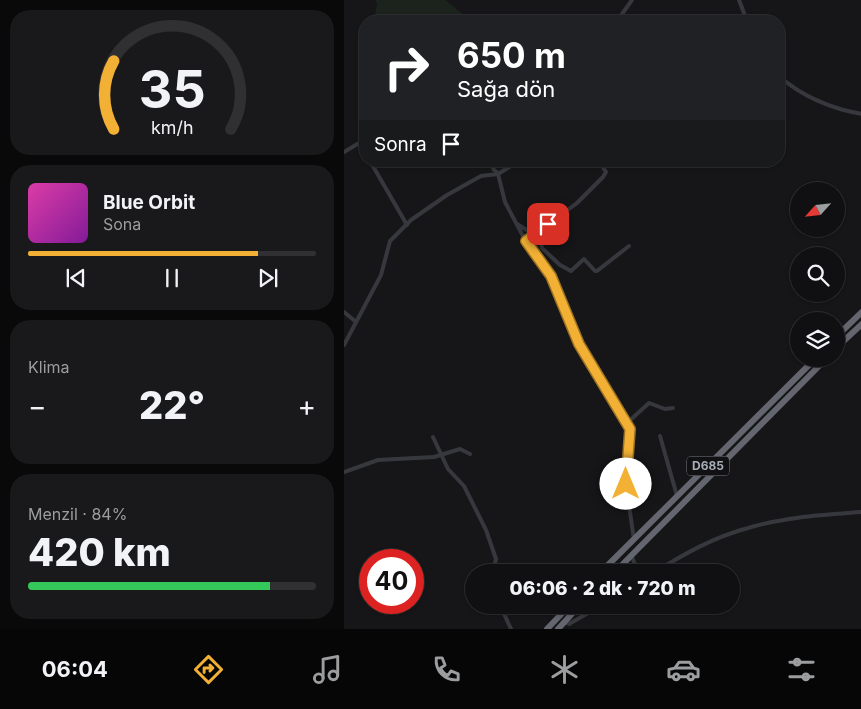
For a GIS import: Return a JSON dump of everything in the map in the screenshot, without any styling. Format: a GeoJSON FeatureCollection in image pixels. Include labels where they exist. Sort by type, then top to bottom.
{"type":"FeatureCollection","features":[{"type":"Feature","properties":{"kind":"highway"},"geometry":{"type":"LineString","coordinates":[[845,328],[861,312]]}},
{"type":"Feature","properties":{"kind":"highway"},"geometry":{"type":"LineString","coordinates":[[845,339],[861,324]]}},
{"type":"Feature","properties":{"kind":"highway","name":"D685"},"geometry":{"type":"LineString","coordinates":[[609,564],[807,367]]}},
{"type":"Feature","properties":{"kind":"highway","name":"D685"},"geometry":{"type":"LineString","coordinates":[[624,564],[683,501],[818,367]]}},
{"type":"Feature","properties":{"kind":"highway"},"geometry":{"type":"LineString","coordinates":[[547,629],[561,614]]}},
{"type":"Feature","properties":{"kind":"highway"},"geometry":{"type":"LineString","coordinates":[[559,629],[572,614]]}},
{"type":"Feature","properties":{"kind":"street"},"geometry":{"type":"LineString","coordinates":[[621,15],[632,0]]}},
{"type":"Feature","properties":{"kind":"street"},"geometry":{"type":"LineString","coordinates":[[739,0],[745,15]]}},
{"type":"Feature","properties":{"kind":"street"},"geometry":{"type":"LineString","coordinates":[[785,82],[791,87],[842,110],[860,114],[861,108]]}},
{"type":"Feature","properties":{"kind":"street"},"geometry":{"type":"LineString","coordinates":[[344,152],[359,143]]}},
{"type":"Feature","properties":{"kind":"street"},"geometry":{"type":"LineString","coordinates":[[373,167],[407,225]]}},
{"type":"Feature","properties":{"kind":"street"},"geometry":{"type":"LineString","coordinates":[[493,167],[498,173],[505,202],[526,241],[551,276],[579,344],[626,424],[630,436],[626,460],[626,484],[634,540]]}},
{"type":"Feature","properties":{"kind":"street"},"geometry":{"type":"LineString","coordinates":[[344,345],[381,275],[388,246],[407,225],[470,181],[486,174],[498,173],[508,167]]}},
{"type":"Feature","properties":{"kind":"street"},"geometry":{"type":"LineString","coordinates":[[526,241],[577,203],[603,177],[606,172],[603,167]]}},
{"type":"Feature","properties":{"kind":"street"},"geometry":{"type":"LineString","coordinates":[[517,224],[533,234]]}},
{"type":"Feature","properties":{"kind":"street"},"geometry":{"type":"LineString","coordinates":[[538,232],[542,248],[560,265],[571,271],[584,259],[597,271],[630,246]]}},
{"type":"Feature","properties":{"kind":"street"},"geometry":{"type":"LineString","coordinates":[[344,312],[356,322]]}},
{"type":"Feature","properties":{"kind":"street"},"geometry":{"type":"LineString","coordinates":[[626,424],[649,403],[665,409],[672,408]]}},
{"type":"Feature","properties":{"kind":"street"},"geometry":{"type":"LineString","coordinates":[[660,436],[677,498]]}},
{"type":"Feature","properties":{"kind":"street"},"geometry":{"type":"LineString","coordinates":[[433,437],[448,470],[464,486],[486,530],[496,559],[495,564]]}},
{"type":"Feature","properties":{"kind":"street"},"geometry":{"type":"LineString","coordinates":[[344,472],[378,460],[441,455],[460,449],[470,454]]}},
{"type":"Feature","properties":{"kind":"street"},"geometry":{"type":"LineString","coordinates":[[668,564],[695,548],[747,528],[792,518],[861,512]]}},
{"type":"Feature","properties":{"kind":"street"},"geometry":{"type":"LineString","coordinates":[[632,557],[635,564]]}},
{"type":"Feature","properties":{"kind":"street"},"geometry":{"type":"LineString","coordinates":[[504,614],[511,629]]}},
{"type":"Feature","properties":{"kind":"street"},"geometry":{"type":"LineString","coordinates":[[565,622],[569,624],[586,614]]}},
{"type":"Feature","properties":{"kind":"shaded area"},"geometry":{"type":"Polygon","coordinates":[[[375,0],[445,0],[464,15],[375,15],[377,4],[375,0]]]}},
{"type":"Feature","properties":{"kind":"route"},"geometry":{"type":"LineString","coordinates":[[548,224],[526,241],[551,276],[558,289],[579,344],[630,429],[626,460],[626,484]]}}]}
